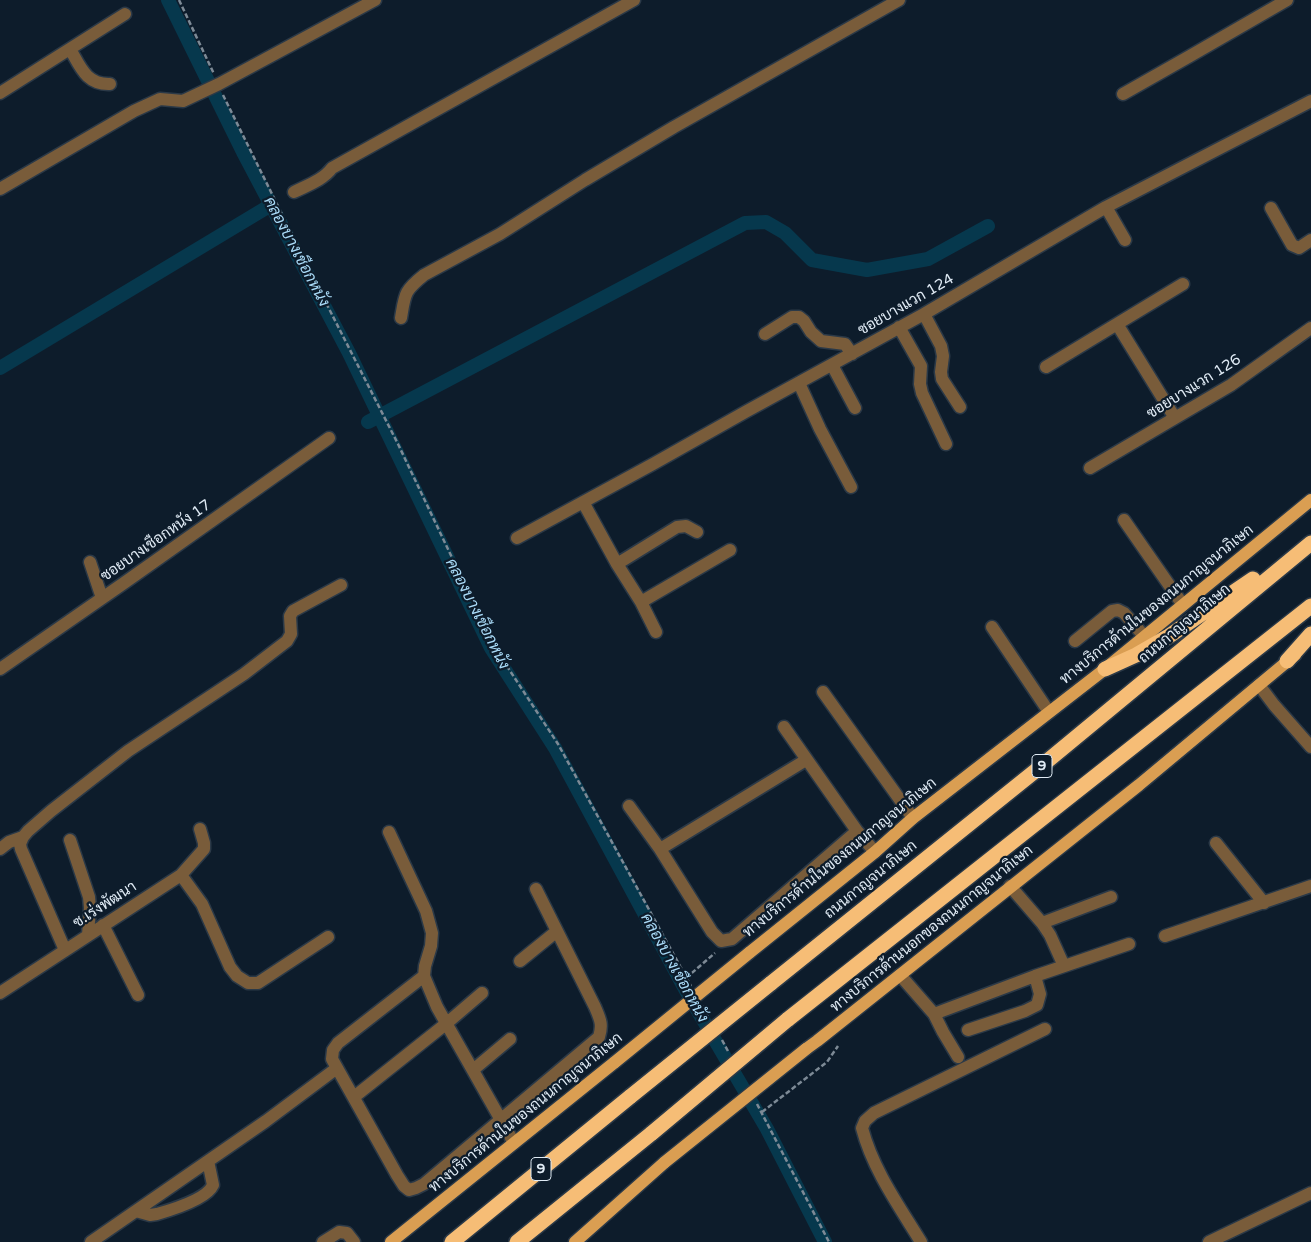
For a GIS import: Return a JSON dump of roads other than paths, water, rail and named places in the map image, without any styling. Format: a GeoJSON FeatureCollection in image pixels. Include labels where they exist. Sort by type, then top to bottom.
{"type":"FeatureCollection","features":[{"type":"Feature","properties":{"kind":"highway","name":"ถนนกาญจนาภิเษก"},"geometry":{"type":"LineString","coordinates":[[452,1242],[1034,772],[1311,543]]}},
{"type":"Feature","properties":{"kind":"highway"},"geometry":{"type":"LineString","coordinates":[[1105,669],[1136,655],[1169,636],[1267,570],[1294,556]]}},
{"type":"Feature","properties":{"kind":"highway"},"geometry":{"type":"LineString","coordinates":[[517,1242],[652,1133],[787,1020],[1311,606]]}},
{"type":"Feature","properties":{"kind":"highway"},"geometry":{"type":"LineString","coordinates":[[1287,661],[1311,634]]}},
{"type":"Feature","properties":{"kind":"main road","name":"ทางบริการด้านในของถนนกาญจนาภิเษก"},"geometry":{"type":"LineString","coordinates":[[391,1242],[875,852],[913,818],[1105,669],[1311,500]]}},
{"type":"Feature","properties":{"kind":"main road","name":"ทางบริการด้านนอกของถนนกาญจนาภิเษก"},"geometry":{"type":"LineString","coordinates":[[575,1242],[665,1162],[1139,785],[1311,643]]}},
{"type":"Feature","properties":{"kind":"street"},"geometry":{"type":"LineString","coordinates":[[0,189],[134,110],[151,102],[190,98],[376,0]]}},
{"type":"Feature","properties":{"kind":"street"},"geometry":{"type":"LineString","coordinates":[[294,192],[322,178],[332,168],[634,0]]}},
{"type":"Feature","properties":{"kind":"street"},"geometry":{"type":"LineString","coordinates":[[1123,94],[1287,0]]}},
{"type":"Feature","properties":{"kind":"street"},"geometry":{"type":"LineString","coordinates":[[401,318],[405,294],[424,275],[500,234],[674,127],[892,2]]}},
{"type":"Feature","properties":{"kind":"street"},"geometry":{"type":"LineString","coordinates":[[0,93],[125,14]]}},
{"type":"Feature","properties":{"kind":"street"},"geometry":{"type":"LineString","coordinates":[[70,48],[86,76],[100,85],[110,84]]}},
{"type":"Feature","properties":{"kind":"street","name":"ซอยบางแวก 124"},"geometry":{"type":"LineString","coordinates":[[517,538],[924,314],[1106,207],[1311,100]]}},
{"type":"Feature","properties":{"kind":"street"},"geometry":{"type":"LineString","coordinates":[[1106,207],[1125,240]]}},
{"type":"Feature","properties":{"kind":"street"},"geometry":{"type":"LineString","coordinates":[[1271,208],[1292,246],[1299,248],[1311,240]]}},
{"type":"Feature","properties":{"kind":"street"},"geometry":{"type":"LineString","coordinates":[[1046,367],[1183,284]]}},
{"type":"Feature","properties":{"kind":"street"},"geometry":{"type":"LineString","coordinates":[[924,314],[941,346],[943,356],[942,379],[960,407]]}},
{"type":"Feature","properties":{"kind":"street"},"geometry":{"type":"LineString","coordinates":[[765,334],[792,317],[799,317],[820,341],[845,344],[852,354]]}},
{"type":"Feature","properties":{"kind":"street"},"geometry":{"type":"LineString","coordinates":[[1117,324],[1176,418]]}},
{"type":"Feature","properties":{"kind":"street"},"geometry":{"type":"LineString","coordinates":[[899,327],[921,366],[920,384],[922,393],[946,444]]}},
{"type":"Feature","properties":{"kind":"street","name":"ซอยบางแวก 126"},"geometry":{"type":"LineString","coordinates":[[1090,468],[1232,385],[1311,328]]}},
{"type":"Feature","properties":{"kind":"street"},"geometry":{"type":"LineString","coordinates":[[832,365],[855,408]]}},
{"type":"Feature","properties":{"kind":"street"},"geometry":{"type":"LineString","coordinates":[[799,383],[820,429],[851,487]]}},
{"type":"Feature","properties":{"kind":"street","name":"ซอยบางเชือกหนัง 17"},"geometry":{"type":"LineString","coordinates":[[0,669],[329,438]]}},
{"type":"Feature","properties":{"kind":"street"},"geometry":{"type":"LineString","coordinates":[[583,502],[617,564],[641,602],[656,632]]}},
{"type":"Feature","properties":{"kind":"street"},"geometry":{"type":"LineString","coordinates":[[1124,520],[1183,605]]}},
{"type":"Feature","properties":{"kind":"street"},"geometry":{"type":"LineString","coordinates":[[617,564],[677,527],[686,526],[697,532]]}},
{"type":"Feature","properties":{"kind":"street"},"geometry":{"type":"LineString","coordinates":[[641,602],[730,550]]}},
{"type":"Feature","properties":{"kind":"street"},"geometry":{"type":"LineString","coordinates":[[90,562],[102,598]]}},
{"type":"Feature","properties":{"kind":"street"},"geometry":{"type":"LineString","coordinates":[[66,950],[21,849],[20,844],[23,837],[51,811],[128,751],[244,674],[288,641],[291,634],[290,616],[293,611],[341,585]]}},
{"type":"Feature","properties":{"kind":"street"},"geometry":{"type":"LineString","coordinates":[[1075,641],[1112,611],[1118,610],[1124,613],[1144,636]]}},
{"type":"Feature","properties":{"kind":"street"},"geometry":{"type":"LineString","coordinates":[[992,627],[1049,712]]}},
{"type":"Feature","properties":{"kind":"street"},"geometry":{"type":"LineString","coordinates":[[1259,685],[1311,747]]}},
{"type":"Feature","properties":{"kind":"street"},"geometry":{"type":"LineString","coordinates":[[823,692],[913,818]]}},
{"type":"Feature","properties":{"kind":"street"},"geometry":{"type":"LineString","coordinates":[[784,728],[857,831],[875,852]]}},
{"type":"Feature","properties":{"kind":"street"},"geometry":{"type":"LineString","coordinates":[[660,849],[806,760]]}},
{"type":"Feature","properties":{"kind":"street"},"geometry":{"type":"LineString","coordinates":[[629,806],[660,849],[712,932],[721,940],[732,939],[857,831]]}},
{"type":"Feature","properties":{"kind":"street","name":"ซ.เร่งพัฒนา"},"geometry":{"type":"LineString","coordinates":[[0,993],[181,875],[204,849],[200,829]]}},
{"type":"Feature","properties":{"kind":"street"},"geometry":{"type":"LineString","coordinates":[[389,832],[426,911],[432,933],[424,976],[437,1007],[514,1143]]}},
{"type":"Feature","properties":{"kind":"street"},"geometry":{"type":"LineString","coordinates":[[0,849],[10,842],[23,837]]}},
{"type":"Feature","properties":{"kind":"street"},"geometry":{"type":"LineString","coordinates":[[70,840],[89,897],[88,935]]}},
{"type":"Feature","properties":{"kind":"street"},"geometry":{"type":"LineString","coordinates":[[1216,843],[1264,903]]}},
{"type":"Feature","properties":{"kind":"street"},"geometry":{"type":"LineString","coordinates":[[181,875],[202,904],[230,967],[248,983],[258,983],[328,937]]}},
{"type":"Feature","properties":{"kind":"street"},"geometry":{"type":"LineString","coordinates":[[1010,886],[1042,923],[1050,935],[1064,966]]}},
{"type":"Feature","properties":{"kind":"street"},"geometry":{"type":"LineString","coordinates":[[1165,936],[1311,886]]}},
{"type":"Feature","properties":{"kind":"street"},"geometry":{"type":"LineString","coordinates":[[424,976],[338,1043],[333,1050],[332,1059],[397,1175],[409,1190],[424,1184],[599,1038],[602,1029],[601,1021],[536,889]]}},
{"type":"Feature","properties":{"kind":"street"},"geometry":{"type":"LineString","coordinates":[[1042,923],[1111,897]]}},
{"type":"Feature","properties":{"kind":"street"},"geometry":{"type":"LineString","coordinates":[[103,925],[138,995]]}},
{"type":"Feature","properties":{"kind":"street"},"geometry":{"type":"LineString","coordinates":[[520,961],[557,931]]}},
{"type":"Feature","properties":{"kind":"street"},"geometry":{"type":"LineString","coordinates":[[934,1014],[1035,976],[1129,944]]}},
{"type":"Feature","properties":{"kind":"street"},"geometry":{"type":"LineString","coordinates":[[900,974],[934,1014],[958,1057]]}},
{"type":"Feature","properties":{"kind":"street"},"geometry":{"type":"LineString","coordinates":[[968,1030],[1025,1011],[1037,1005],[1040,994],[1035,976]]}},
{"type":"Feature","properties":{"kind":"street"},"geometry":{"type":"LineString","coordinates":[[354,1097],[482,994]]}},
{"type":"Feature","properties":{"kind":"street"},"geometry":{"type":"LineString","coordinates":[[921,1242],[881,1176],[871,1155],[862,1128],[865,1121],[874,1113],[1045,1029]]}},
{"type":"Feature","properties":{"kind":"street"},"geometry":{"type":"LineString","coordinates":[[473,1070],[510,1039]]}},
{"type":"Feature","properties":{"kind":"street"},"geometry":{"type":"LineString","coordinates":[[91,1242],[266,1121],[337,1068]]}},
{"type":"Feature","properties":{"kind":"street"},"geometry":{"type":"LineString","coordinates":[[136,1211],[150,1215],[157,1214],[207,1194],[213,1186],[208,1161]]}},
{"type":"Feature","properties":{"kind":"street"},"geometry":{"type":"LineString","coordinates":[[1210,1242],[1311,1193]]}},
{"type":"Feature","properties":{"kind":"street"},"geometry":{"type":"LineString","coordinates":[[323,1242],[339,1232],[347,1233],[354,1242]]}},
{"type":"Feature","properties":{"kind":"waterway","name":"คลองบางเชือกหนัง"},"geometry":{"type":"LineString","coordinates":[[168,0],[243,152],[349,353],[491,648],[555,748],[685,989],[767,1129],[825,1242]]}},
{"type":"Feature","properties":{"kind":"waterway"},"geometry":{"type":"LineString","coordinates":[[0,368],[271,205]]}},
{"type":"Feature","properties":{"kind":"waterway"},"geometry":{"type":"LineString","coordinates":[[368,422],[745,223],[766,222],[785,233],[812,260],[867,270],[928,259],[988,226]]}}]}
